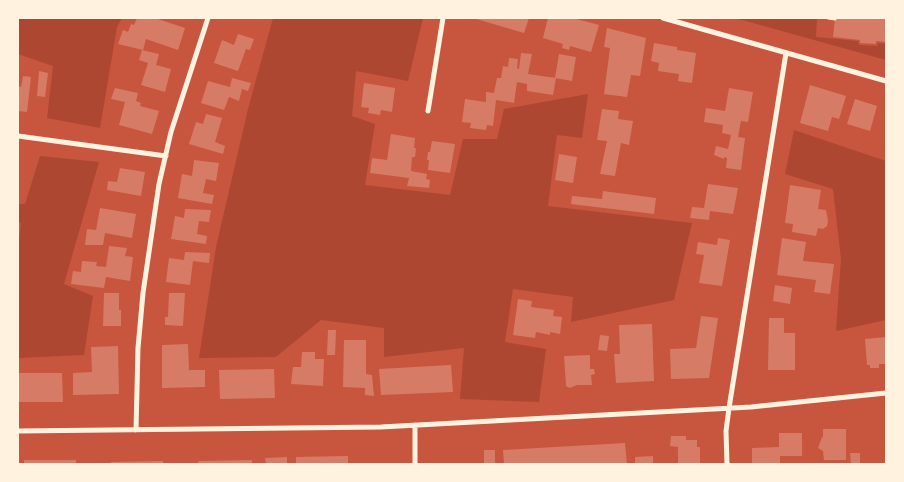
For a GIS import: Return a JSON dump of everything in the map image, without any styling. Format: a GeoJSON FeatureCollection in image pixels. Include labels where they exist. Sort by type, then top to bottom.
{"type":"FeatureCollection","features":[{"type":"Feature","properties":{"kind":"street"},"geometry":{"type":"LineString","coordinates":[[136,430],[138,348],[143,293],[160,184],[171,132],[208,18]]}},
{"type":"Feature","properties":{"kind":"street"},"geometry":{"type":"LineString","coordinates":[[428,111],[443,18]]}},
{"type":"Feature","properties":{"kind":"street"},"geometry":{"type":"LineString","coordinates":[[663,18],[886,81]]}},
{"type":"Feature","properties":{"kind":"street"},"geometry":{"type":"LineString","coordinates":[[727,464],[726,431],[729,408],[786,53]]}},
{"type":"Feature","properties":{"kind":"street"},"geometry":{"type":"LineString","coordinates":[[18,136],[166,156]]}},
{"type":"Feature","properties":{"kind":"street"},"geometry":{"type":"LineString","coordinates":[[18,431],[381,427],[729,408],[886,393]]}},
{"type":"Feature","properties":{"kind":"street"},"geometry":{"type":"LineString","coordinates":[[415,425],[415,464]]}},
{"type":"Feature","properties":{"kind":"path"},"geometry":{"type":"LineString","coordinates":[[828,18],[835,19]]}},
{"type":"Feature","properties":{"kind":"shaded area"},"geometry":{"type":"Polygon","coordinates":[[[18,18],[122,18],[117,27],[100,128],[47,118],[53,66],[18,54],[18,18]]]}},
{"type":"Feature","properties":{"kind":"shaded area"},"geometry":{"type":"Polygon","coordinates":[[[273,18],[423,18],[408,81],[356,71],[352,116],[375,124],[365,185],[450,195],[463,139],[497,139],[504,109],[588,94],[582,138],[557,135],[548,206],[692,223],[674,300],[571,322],[573,297],[513,289],[505,342],[546,349],[539,402],[460,399],[464,348],[384,357],[384,328],[321,320],[276,357],[199,358],[216,247],[248,109],[273,18]]]}},
{"type":"Feature","properties":{"kind":"shaded area"},"geometry":{"type":"Polygon","coordinates":[[[735,18],[817,18],[816,37],[858,41],[859,45],[877,46],[878,43],[886,44],[886,60],[735,18]]]}},
{"type":"Feature","properties":{"kind":"shaded area"},"geometry":{"type":"Polygon","coordinates":[[[794,130],[886,161],[886,320],[836,331],[841,259],[833,189],[785,174],[794,130]]]}},
{"type":"Feature","properties":{"kind":"shaded area"},"geometry":{"type":"Polygon","coordinates":[[[40,156],[99,162],[64,284],[93,296],[84,355],[18,358],[18,248],[21,223],[18,222],[18,204],[25,204],[40,156]]]}},
{"type":"Feature","properties":{"kind":"building"},"geometry":{"type":"Polygon","coordinates":[[[137,18],[155,18],[185,28],[178,50],[146,39],[143,50],[118,44],[123,30],[128,32],[131,24],[134,25],[137,18]]]}},
{"type":"Feature","properties":{"kind":"building"},"geometry":{"type":"Polygon","coordinates":[[[473,18],[529,18],[524,33],[473,18]]]}},
{"type":"Feature","properties":{"kind":"building"},"geometry":{"type":"Polygon","coordinates":[[[548,18],[573,18],[599,25],[591,52],[570,46],[569,50],[562,48],[563,44],[543,38],[548,18]]]}},
{"type":"Feature","properties":{"kind":"building"},"geometry":{"type":"Polygon","coordinates":[[[835,18],[886,18],[886,42],[876,41],[876,44],[860,43],[860,40],[833,37],[835,18]]]}},
{"type":"Feature","properties":{"kind":"building"},"geometry":{"type":"Polygon","coordinates":[[[607,28],[646,38],[640,76],[631,75],[627,97],[604,94],[610,48],[604,47],[607,28]]]}},
{"type":"Feature","properties":{"kind":"building"},"geometry":{"type":"Polygon","coordinates":[[[238,34],[254,39],[250,50],[246,49],[238,71],[214,63],[222,40],[234,45],[238,34]]]}},
{"type":"Feature","properties":{"kind":"building"},"geometry":{"type":"Polygon","coordinates":[[[654,43],[696,53],[692,83],[678,81],[679,74],[658,71],[659,63],[651,61],[654,43]]]}},
{"type":"Feature","properties":{"kind":"building"},"geometry":{"type":"Polygon","coordinates":[[[142,50],[159,54],[156,65],[171,69],[165,92],[141,85],[148,63],[139,60],[142,50]]]}},
{"type":"Feature","properties":{"kind":"building"},"geometry":{"type":"Polygon","coordinates":[[[521,53],[532,54],[528,74],[556,78],[553,95],[527,91],[527,84],[517,82],[514,103],[496,100],[493,126],[487,125],[486,130],[470,128],[471,123],[462,122],[465,99],[486,102],[486,92],[494,93],[497,78],[501,78],[503,66],[508,67],[509,58],[518,59],[517,68],[519,69],[521,53]]]}},
{"type":"Feature","properties":{"kind":"building"},"geometry":{"type":"Polygon","coordinates":[[[559,54],[576,57],[572,81],[555,78],[559,54]]]}},
{"type":"Feature","properties":{"kind":"building"},"geometry":{"type":"Polygon","coordinates":[[[39,71],[48,73],[45,97],[37,96],[39,71]]]}},
{"type":"Feature","properties":{"kind":"building"},"geometry":{"type":"Polygon","coordinates":[[[23,76],[31,77],[27,112],[18,111],[18,86],[21,87],[23,76]]]}},
{"type":"Feature","properties":{"kind":"building"},"geometry":{"type":"Polygon","coordinates":[[[232,78],[251,83],[248,91],[242,89],[239,101],[229,97],[224,110],[201,103],[208,81],[230,87],[232,78]]]}},
{"type":"Feature","properties":{"kind":"building"},"geometry":{"type":"Polygon","coordinates":[[[364,83],[395,88],[392,112],[381,110],[380,115],[368,113],[369,108],[361,107],[364,83]]]}},
{"type":"Feature","properties":{"kind":"building"},"geometry":{"type":"Polygon","coordinates":[[[810,85],[846,96],[839,119],[832,117],[828,131],[800,123],[810,85]]]}},
{"type":"Feature","properties":{"kind":"building"},"geometry":{"type":"Polygon","coordinates":[[[115,88],[138,93],[136,101],[141,103],[140,106],[159,111],[152,134],[119,125],[125,102],[111,99],[115,88]]]}},
{"type":"Feature","properties":{"kind":"building"},"geometry":{"type":"Polygon","coordinates":[[[729,88],[753,92],[748,122],[741,121],[738,137],[745,138],[741,170],[726,168],[727,158],[724,157],[724,159],[714,155],[716,146],[728,149],[731,135],[722,133],[723,125],[704,122],[706,108],[725,111],[729,88]]]}},
{"type":"Feature","properties":{"kind":"building"},"geometry":{"type":"Polygon","coordinates":[[[855,99],[877,106],[870,131],[847,124],[855,99]]]}},
{"type":"Feature","properties":{"kind":"building"},"geometry":{"type":"Polygon","coordinates":[[[602,109],[619,111],[618,119],[633,121],[629,145],[621,143],[615,176],[600,174],[607,141],[597,140],[602,109]]]}},
{"type":"Feature","properties":{"kind":"building"},"geometry":{"type":"Polygon","coordinates":[[[206,114],[222,118],[215,142],[225,146],[223,154],[189,144],[196,122],[203,124],[206,114]]]}},
{"type":"Feature","properties":{"kind":"building"},"geometry":{"type":"Polygon","coordinates":[[[391,134],[415,138],[415,157],[412,157],[411,171],[427,174],[426,179],[430,180],[429,188],[407,186],[409,178],[370,173],[372,158],[387,160],[391,134]]]}},
{"type":"Feature","properties":{"kind":"building"},"geometry":{"type":"Polygon","coordinates":[[[432,141],[455,144],[450,173],[428,170],[428,152],[430,152],[432,141]]]}},
{"type":"Feature","properties":{"kind":"building"},"geometry":{"type":"Polygon","coordinates":[[[559,154],[577,157],[573,183],[555,180],[559,154]]]}},
{"type":"Feature","properties":{"kind":"building"},"geometry":{"type":"Polygon","coordinates":[[[194,160],[219,163],[216,181],[206,179],[203,193],[214,195],[212,204],[178,198],[182,174],[192,176],[194,160]]]}},
{"type":"Feature","properties":{"kind":"building"},"geometry":{"type":"Polygon","coordinates":[[[120,168],[145,172],[141,196],[107,190],[108,181],[117,182],[120,168]]]}},
{"type":"Feature","properties":{"kind":"building"},"geometry":{"type":"Polygon","coordinates":[[[708,184],[738,188],[733,214],[710,211],[709,220],[690,218],[692,207],[704,208],[708,184]]]}},
{"type":"Feature","properties":{"kind":"building"},"geometry":{"type":"Polygon","coordinates":[[[790,185],[821,190],[818,209],[826,210],[828,221],[827,226],[823,229],[818,228],[816,236],[792,232],[793,224],[785,223],[790,185]]]}},
{"type":"Feature","properties":{"kind":"building"},"geometry":{"type":"Polygon","coordinates":[[[603,191],[656,198],[654,214],[571,204],[572,196],[602,199],[603,191]]]}},
{"type":"Feature","properties":{"kind":"building"},"geometry":{"type":"Polygon","coordinates":[[[100,208],[136,214],[132,238],[105,233],[103,245],[85,245],[87,229],[96,230],[100,208]]]}},
{"type":"Feature","properties":{"kind":"building"},"geometry":{"type":"Polygon","coordinates":[[[185,209],[211,210],[209,222],[199,221],[197,234],[207,236],[206,244],[171,239],[175,216],[184,218],[185,209]]]}},
{"type":"Feature","properties":{"kind":"building"},"geometry":{"type":"Polygon","coordinates":[[[718,238],[730,240],[722,286],[699,283],[704,255],[696,254],[698,242],[717,245],[718,238]]]}},
{"type":"Feature","properties":{"kind":"building"},"geometry":{"type":"Polygon","coordinates":[[[782,238],[806,242],[803,261],[834,264],[830,294],[814,292],[816,280],[777,275],[782,238]]]}},
{"type":"Feature","properties":{"kind":"building"},"geometry":{"type":"Polygon","coordinates":[[[109,246],[127,248],[125,256],[133,257],[130,281],[106,277],[104,288],[71,284],[73,271],[81,272],[82,261],[97,262],[96,266],[106,267],[109,246]]]}},
{"type":"Feature","properties":{"kind":"building"},"geometry":{"type":"Polygon","coordinates":[[[185,252],[210,253],[209,263],[193,261],[190,285],[166,282],[169,258],[184,260],[185,252]]]}},
{"type":"Feature","properties":{"kind":"building"},"geometry":{"type":"Polygon","coordinates":[[[775,285],[792,288],[790,304],[773,301],[775,285]]]}},
{"type":"Feature","properties":{"kind":"building"},"geometry":{"type":"Polygon","coordinates":[[[104,293],[119,293],[121,326],[103,326],[104,293]]]}},
{"type":"Feature","properties":{"kind":"building"},"geometry":{"type":"Polygon","coordinates":[[[169,293],[185,293],[183,326],[165,325],[165,317],[168,317],[169,293]]]}},
{"type":"Feature","properties":{"kind":"building"},"geometry":{"type":"Polygon","coordinates":[[[518,299],[532,301],[531,307],[554,310],[553,316],[562,317],[560,334],[550,332],[550,335],[536,332],[535,338],[513,335],[518,299]]]}},
{"type":"Feature","properties":{"kind":"building"},"geometry":{"type":"Polygon","coordinates":[[[701,316],[718,318],[709,378],[671,379],[670,349],[696,348],[701,316]]]}},
{"type":"Feature","properties":{"kind":"building"},"geometry":{"type":"Polygon","coordinates":[[[769,318],[784,318],[784,333],[795,333],[795,370],[768,370],[769,318]]]}},
{"type":"Feature","properties":{"kind":"building"},"geometry":{"type":"Polygon","coordinates":[[[652,324],[654,381],[616,383],[614,354],[620,354],[619,325],[652,324]]]}},
{"type":"Feature","properties":{"kind":"building"},"geometry":{"type":"Polygon","coordinates":[[[328,330],[336,330],[335,355],[327,355],[328,330]]]}},
{"type":"Feature","properties":{"kind":"building"},"geometry":{"type":"Polygon","coordinates":[[[600,335],[609,336],[607,351],[598,350],[600,335]]]}},
{"type":"Feature","properties":{"kind":"building"},"geometry":{"type":"Polygon","coordinates":[[[886,337],[886,364],[879,364],[879,368],[870,368],[870,365],[867,365],[865,339],[886,337]]]}},
{"type":"Feature","properties":{"kind":"building"},"geometry":{"type":"Polygon","coordinates":[[[344,340],[366,340],[366,374],[372,375],[374,396],[365,395],[365,388],[343,387],[344,340]]]}},
{"type":"Feature","properties":{"kind":"building"},"geometry":{"type":"Polygon","coordinates":[[[188,344],[189,370],[205,370],[205,387],[162,388],[162,345],[188,344]]]}},
{"type":"Feature","properties":{"kind":"building"},"geometry":{"type":"Polygon","coordinates":[[[118,346],[119,394],[73,395],[73,373],[92,372],[91,347],[118,346]]]}},
{"type":"Feature","properties":{"kind":"building"},"geometry":{"type":"Polygon","coordinates":[[[302,352],[315,352],[315,359],[324,359],[323,386],[291,384],[293,367],[301,367],[302,352]]]}},
{"type":"Feature","properties":{"kind":"building"},"geometry":{"type":"Polygon","coordinates":[[[590,355],[590,369],[594,369],[595,374],[591,375],[592,385],[577,385],[570,388],[566,386],[564,356],[590,355]]]}},
{"type":"Feature","properties":{"kind":"building"},"geometry":{"type":"Polygon","coordinates":[[[451,365],[453,392],[381,395],[379,369],[451,365]]]}},
{"type":"Feature","properties":{"kind":"building"},"geometry":{"type":"Polygon","coordinates":[[[274,369],[275,398],[220,399],[219,370],[274,369]]]}},
{"type":"Feature","properties":{"kind":"building"},"geometry":{"type":"Polygon","coordinates":[[[18,373],[62,373],[63,402],[18,402],[18,373]]]}},
{"type":"Feature","properties":{"kind":"building"},"geometry":{"type":"Polygon","coordinates":[[[823,429],[846,429],[846,460],[824,460],[823,451],[818,448],[823,437],[823,429]]]}},
{"type":"Feature","properties":{"kind":"building"},"geometry":{"type":"Polygon","coordinates":[[[779,433],[802,433],[802,456],[780,456],[780,464],[752,464],[752,448],[779,447],[779,433]]]}},
{"type":"Feature","properties":{"kind":"building"},"geometry":{"type":"Polygon","coordinates":[[[671,436],[686,436],[686,440],[697,440],[697,447],[700,447],[700,464],[678,464],[678,447],[670,446],[671,436]]]}},
{"type":"Feature","properties":{"kind":"building"},"geometry":{"type":"Polygon","coordinates":[[[625,443],[627,464],[504,464],[503,450],[625,443]]]}},
{"type":"Feature","properties":{"kind":"building"},"geometry":{"type":"Polygon","coordinates":[[[484,450],[495,450],[495,464],[484,464],[484,450]]]}},
{"type":"Feature","properties":{"kind":"building"},"geometry":{"type":"Polygon","coordinates":[[[850,453],[860,453],[860,464],[851,464],[850,453]]]}},
{"type":"Feature","properties":{"kind":"building"},"geometry":{"type":"Polygon","coordinates":[[[348,456],[348,464],[296,464],[296,457],[348,456]]]}},
{"type":"Feature","properties":{"kind":"building"},"geometry":{"type":"Polygon","coordinates":[[[653,456],[653,464],[635,464],[635,457],[653,456]]]}},
{"type":"Feature","properties":{"kind":"building"},"geometry":{"type":"Polygon","coordinates":[[[287,457],[287,464],[266,464],[265,458],[287,457]]]}},
{"type":"Feature","properties":{"kind":"building"},"geometry":{"type":"Polygon","coordinates":[[[24,460],[76,460],[76,464],[24,464],[24,460]]]}},
{"type":"Feature","properties":{"kind":"building"},"geometry":{"type":"Polygon","coordinates":[[[252,460],[252,464],[199,464],[198,461],[252,460]]]}},
{"type":"Feature","properties":{"kind":"building"},"geometry":{"type":"Polygon","coordinates":[[[163,461],[163,464],[111,464],[111,462],[163,461]]]}}]}
